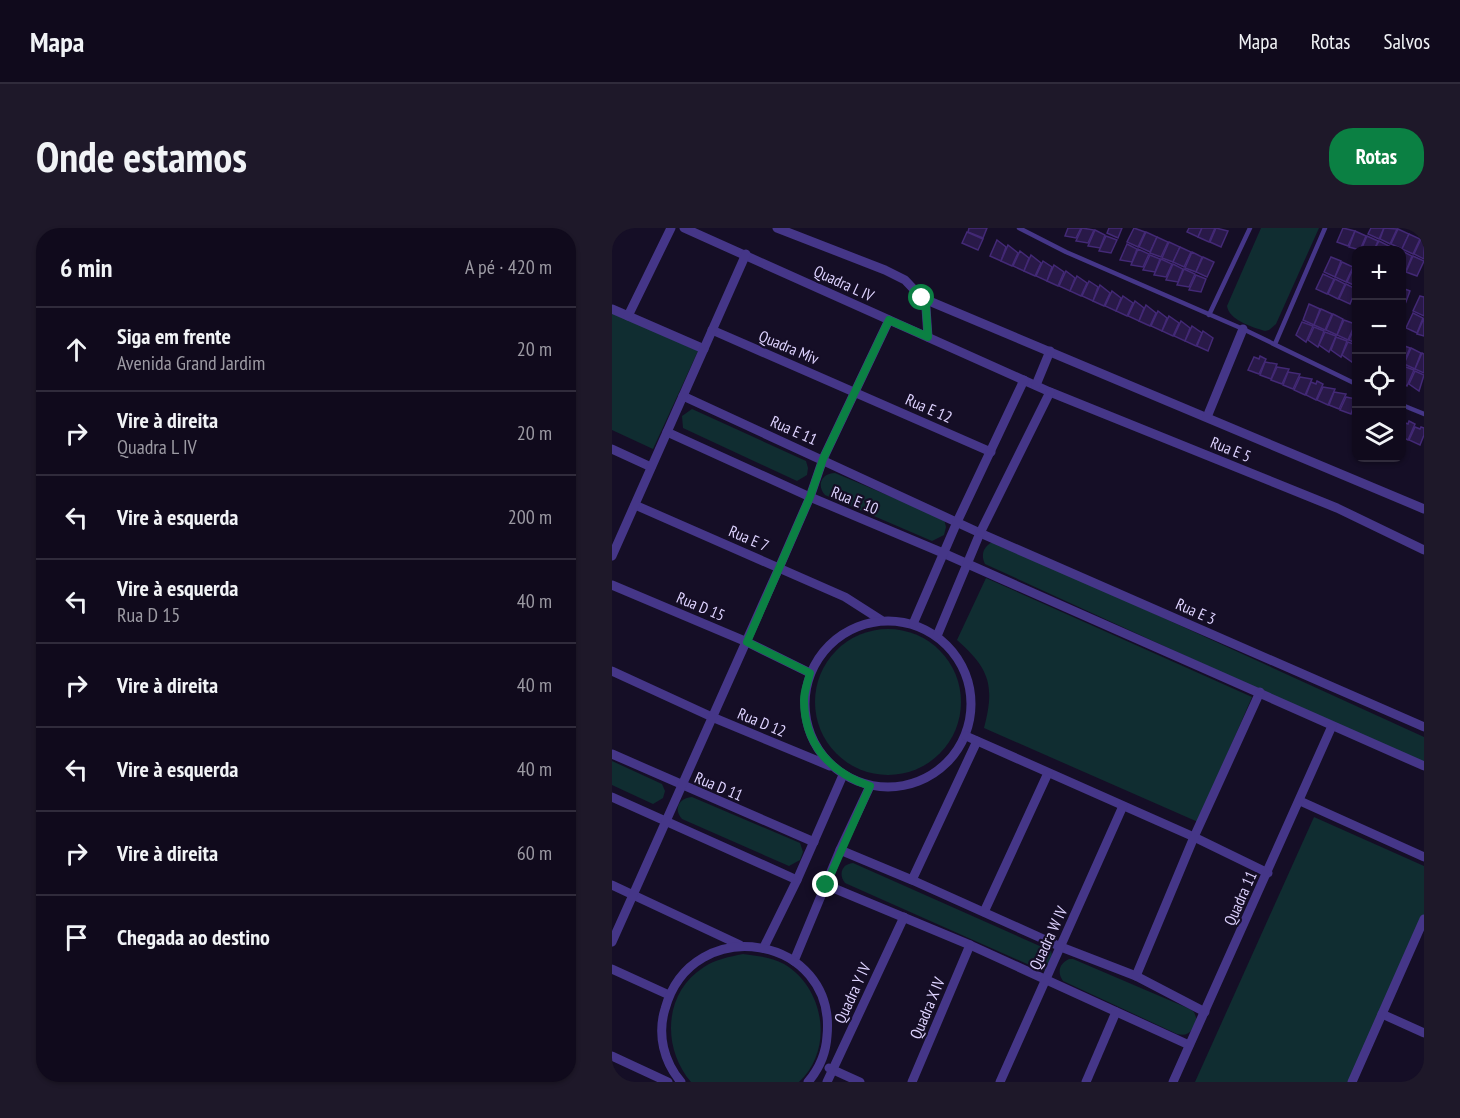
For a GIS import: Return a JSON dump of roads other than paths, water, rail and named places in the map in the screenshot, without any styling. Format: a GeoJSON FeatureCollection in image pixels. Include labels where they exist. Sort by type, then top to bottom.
{"type":"FeatureCollection","features":[{"type":"Feature","properties":{"kind":"street"},"geometry":{"type":"LineString","coordinates":[[628,316],[671,228]]}},
{"type":"Feature","properties":{"kind":"street","name":"Quadra L IV"},"geometry":{"type":"LineString","coordinates":[[684,228],[1024,380]]}},
{"type":"Feature","properties":{"kind":"street"},"geometry":{"type":"LineString","coordinates":[[777,228],[905,280],[922,298],[926,308],[928,337]]}},
{"type":"Feature","properties":{"kind":"street"},"geometry":{"type":"LineString","coordinates":[[612,556],[746,254]]}},
{"type":"Feature","properties":{"kind":"street"},"geometry":{"type":"LineString","coordinates":[[922,298],[1424,509]]}},
{"type":"Feature","properties":{"kind":"street"},"geometry":{"type":"LineString","coordinates":[[612,309],[704,348]]}},
{"type":"Feature","properties":{"kind":"street"},"geometry":{"type":"LineString","coordinates":[[612,942],[747,642],[810,497],[823,459],[889,320]]}},
{"type":"Feature","properties":{"kind":"street"},"geometry":{"type":"LineString","coordinates":[[1207,417],[1243,329]]}},
{"type":"Feature","properties":{"kind":"street","name":"Quadra Miv"},"geometry":{"type":"LineString","coordinates":[[712,330],[854,391]]}},
{"type":"Feature","properties":{"kind":"street"},"geometry":{"type":"LineString","coordinates":[[1036,385],[1050,351]]}},
{"type":"Feature","properties":{"kind":"street"},"geometry":{"type":"LineString","coordinates":[[913,624],[957,522],[1024,380]]}},
{"type":"Feature","properties":{"kind":"street","name":"Rua E 5"},"geometry":{"type":"LineString","coordinates":[[1024,380],[1337,508],[1424,550]]}},
{"type":"Feature","properties":{"kind":"street","name":"Rua E 12"},"geometry":{"type":"LineString","coordinates":[[854,391],[991,452]]}},
{"type":"Feature","properties":{"kind":"street"},"geometry":{"type":"LineString","coordinates":[[937,636],[966,563],[1050,392]]}},
{"type":"Feature","properties":{"kind":"street","name":"Rua E 11"},"geometry":{"type":"LineString","coordinates":[[683,396],[957,522]]}},
{"type":"Feature","properties":{"kind":"street","name":"Rua E 10"},"geometry":{"type":"LineString","coordinates":[[667,432],[1424,766]]}},
{"type":"Feature","properties":{"kind":"street"},"geometry":{"type":"LineString","coordinates":[[612,449],[651,467]]}},
{"type":"Feature","properties":{"kind":"street","name":"Rua E 7"},"geometry":{"type":"LineString","coordinates":[[634,505],[845,597],[881,620]]}},
{"type":"Feature","properties":{"kind":"street","name":"Rua E 3"},"geometry":{"type":"LineString","coordinates":[[957,522],[1424,727]]}},
{"type":"Feature","properties":{"kind":"street","name":"Rua D 15"},"geometry":{"type":"LineString","coordinates":[[612,585],[747,642],[810,673]]}},
{"type":"Feature","properties":{"kind":"street"},"geometry":{"type":"LineString","coordinates":[[881,620],[913,624],[937,636],[954,653],[966,674],[971,697],[966,736],[951,758],[938,770],[922,779],[888,788],[870,786],[843,775],[833,768],[816,748],[806,724],[804,698],[810,673],[826,647],[851,629],[881,620]]}},
{"type":"Feature","properties":{"kind":"street","name":"Rua D 12"},"geometry":{"type":"LineString","coordinates":[[612,671],[712,717],[833,768]]}},
{"type":"Feature","properties":{"kind":"street"},"geometry":{"type":"LineString","coordinates":[[1136,976],[1194,837],[1260,692]]}},
{"type":"Feature","properties":{"kind":"street","name":"Quadra 11"},"geometry":{"type":"LineString","coordinates":[[1173,1082],[1332,726]]}},
{"type":"Feature","properties":{"kind":"street"},"geometry":{"type":"LineString","coordinates":[[966,736],[1194,837],[1268,873]]}},
{"type":"Feature","properties":{"kind":"street"},"geometry":{"type":"LineString","coordinates":[[912,880],[977,741]]}},
{"type":"Feature","properties":{"kind":"street","name":"Rua D 11"},"geometry":{"type":"LineString","coordinates":[[612,754],[814,842]]}},
{"type":"Feature","properties":{"kind":"street"},"geometry":{"type":"LineString","coordinates":[[984,912],[1048,773]]}},
{"type":"Feature","properties":{"kind":"street"},"geometry":{"type":"LineString","coordinates":[[764,947],[798,880],[843,775]]}},
{"type":"Feature","properties":{"kind":"street"},"geometry":{"type":"LineString","coordinates":[[794,961],[840,850],[870,786]]}},
{"type":"Feature","properties":{"kind":"street"},"geometry":{"type":"LineString","coordinates":[[612,797],[798,880]]}},
{"type":"Feature","properties":{"kind":"street"},"geometry":{"type":"LineString","coordinates":[[1300,801],[1424,857]]}},
{"type":"Feature","properties":{"kind":"street","name":"Quadra W IV"},"geometry":{"type":"LineString","coordinates":[[999,1082],[1123,807]]}},
{"type":"Feature","properties":{"kind":"street"},"geometry":{"type":"LineString","coordinates":[[840,850],[1061,947],[1136,976],[1204,1012]]}},
{"type":"Feature","properties":{"kind":"street"},"geometry":{"type":"LineString","coordinates":[[612,885],[741,945]]}},
{"type":"Feature","properties":{"kind":"street"},"geometry":{"type":"LineString","coordinates":[[826,885],[970,945],[1190,1045]]}},
{"type":"Feature","properties":{"kind":"street","name":"Quadra Y IV"},"geometry":{"type":"LineString","coordinates":[[826,1082],[904,917]]}},
{"type":"Feature","properties":{"kind":"street"},"geometry":{"type":"LineString","coordinates":[[1352,1082],[1424,919]]}},
{"type":"Feature","properties":{"kind":"street"},"geometry":{"type":"LineString","coordinates":[[1414,942],[1424,946]]}},
{"type":"Feature","properties":{"kind":"street"},"geometry":{"type":"LineString","coordinates":[[681,1082],[672,1071],[663,1047],[661,1020],[669,994],[681,975],[698,960],[718,950],[741,945],[764,947],[794,961],[819,989],[828,1026],[826,1045],[820,1063],[808,1082]]}},
{"type":"Feature","properties":{"kind":"street","name":"Quadra X IV"},"geometry":{"type":"LineString","coordinates":[[912,1082],[970,945]]}},
{"type":"Feature","properties":{"kind":"street"},"geometry":{"type":"LineString","coordinates":[[612,969],[669,994]]}},
{"type":"Feature","properties":{"kind":"street"},"geometry":{"type":"LineString","coordinates":[[1086,1082],[1116,1012]]}},
{"type":"Feature","properties":{"kind":"street"},"geometry":{"type":"LineString","coordinates":[[1382,1014],[1424,1033]]}},
{"type":"Feature","properties":{"kind":"street"},"geometry":{"type":"LineString","coordinates":[[612,1056],[668,1082]]}},
{"type":"Feature","properties":{"kind":"street"},"geometry":{"type":"LineString","coordinates":[[820,1063],[860,1082]]}},
{"type":"Feature","properties":{"kind":"lane"},"geometry":{"type":"LineString","coordinates":[[1019,228],[1066,252],[1243,329],[1352,382]]}},
{"type":"Feature","properties":{"kind":"lane"},"geometry":{"type":"LineString","coordinates":[[1209,315],[1250,228]]}},
{"type":"Feature","properties":{"kind":"lane"},"geometry":{"type":"LineString","coordinates":[[1275,344],[1325,228]]}},
{"type":"Feature","properties":{"kind":"lane"},"geometry":{"type":"LineString","coordinates":[[1406,407],[1424,414]]}}]}
